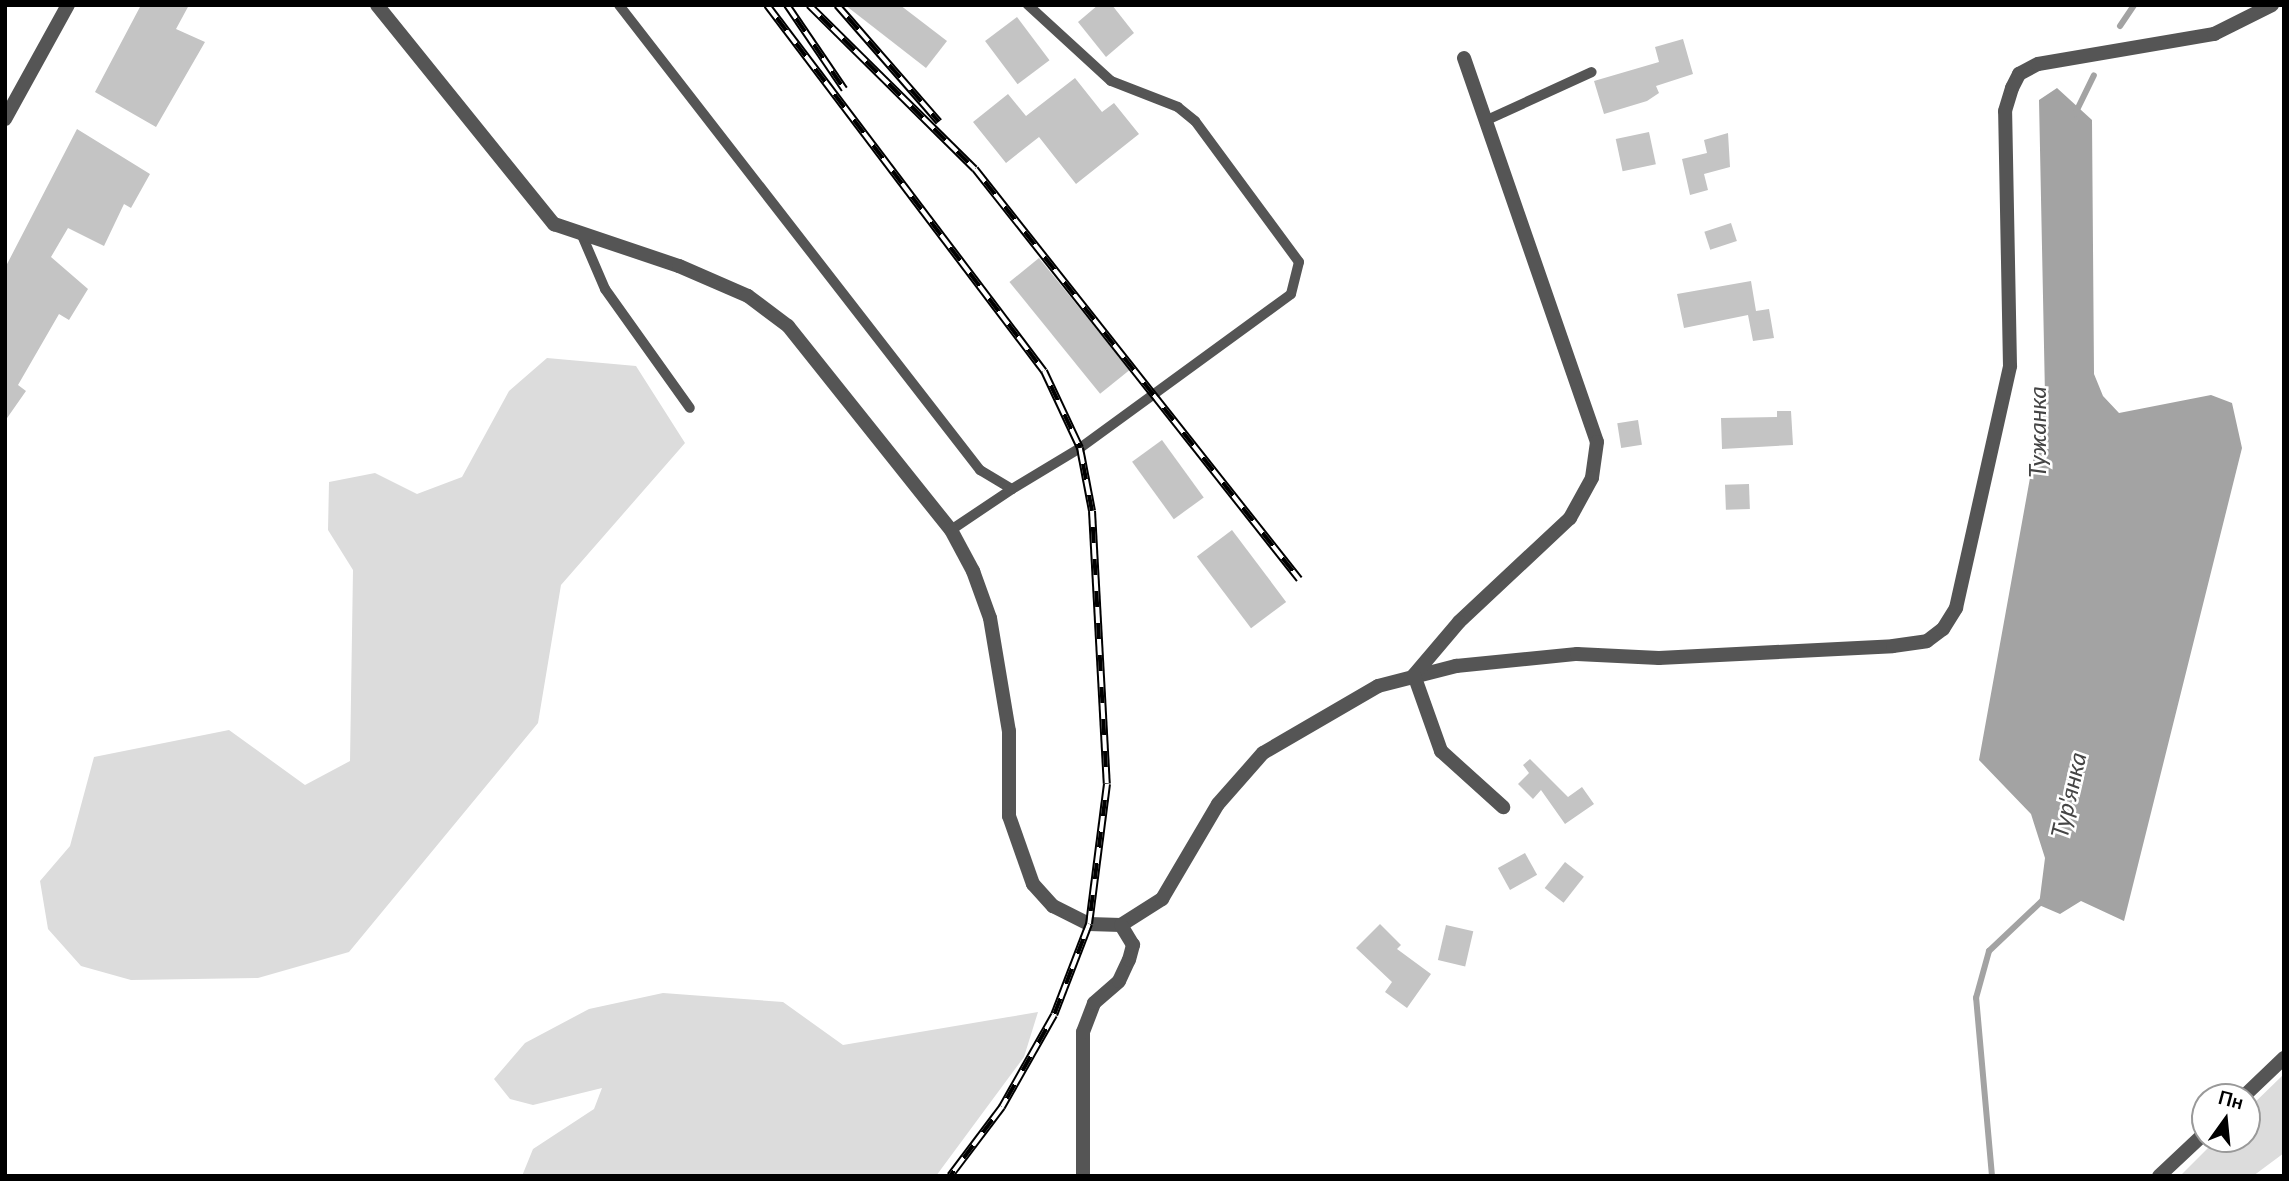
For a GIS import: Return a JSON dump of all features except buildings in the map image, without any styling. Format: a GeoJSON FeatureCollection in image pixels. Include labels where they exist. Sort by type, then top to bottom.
{"type":"FeatureCollection","features":[{"type":"Feature","properties":{"kind":"street"},"geometry":{"type":"LineString","coordinates":[[5,119],[68,5]]}},
{"type":"Feature","properties":{"kind":"street"},"geometry":{"type":"LineString","coordinates":[[376,5],[554,224],[748,296],[788,326],[951,530],[990,618],[1009,731],[1009,816],[1016,851],[1053,906],[1089,924],[1121,925],[1162,899],[1218,804],[1263,753],[1378,686],[1414,675],[1577,654],[1660,658],[1893,646],[1927,641],[1943,629],[1956,608],[2010,366],[2005,111],[2015,81],[2038,64],[2214,34],[2272,5]]}},
{"type":"Feature","properties":{"kind":"street"},"geometry":{"type":"LineString","coordinates":[[1414,675],[1459,622],[1570,518],[1592,478],[1593,422],[1464,58]]}},
{"type":"Feature","properties":{"kind":"street"},"geometry":{"type":"LineString","coordinates":[[1414,675],[1441,751],[1503,807]]}},
{"type":"Feature","properties":{"kind":"street"},"geometry":{"type":"LineString","coordinates":[[1083,1176],[1083,1032],[1094,1003],[1119,981],[1129,960],[1133,945],[1121,925]]}},
{"type":"Feature","properties":{"kind":"street"},"geometry":{"type":"LineString","coordinates":[[2258,1083],[2284,1058]]}},
{"type":"Feature","properties":{"kind":"street"},"geometry":{"type":"LineString","coordinates":[[2159,1176],[2191,1145]]}},
{"type":"Feature","properties":{"kind":"lane"},"geometry":{"type":"LineString","coordinates":[[619,5],[979,470],[1012,489]]}},
{"type":"Feature","properties":{"kind":"lane"},"geometry":{"type":"LineString","coordinates":[[951,530],[1080,448],[1291,294],[1299,262],[1195,121],[1178,107],[1111,81],[1028,5]]}},
{"type":"Feature","properties":{"kind":"lane"},"geometry":{"type":"LineString","coordinates":[[1487,120],[1592,72]]}},
{"type":"Feature","properties":{"kind":"lane"},"geometry":{"type":"LineString","coordinates":[[581,233],[605,289],[690,408]]}},
{"type":"Feature","properties":{"kind":"shaded area"},"geometry":{"type":"Polygon","coordinates":[[[547,358],[636,366],[685,443],[561,585],[538,723],[349,952],[258,978],[131,980],[81,966],[48,929],[40,881],[70,846],[94,757],[229,730],[305,785],[350,761],[353,570],[328,530],[329,482],[375,473],[417,494],[462,477],[509,391],[547,358]]]}},
{"type":"Feature","properties":{"kind":"shaded area"},"geometry":{"type":"Polygon","coordinates":[[[663,993],[783,1002],[843,1045],[1038,1012],[1024,1057],[936,1176],[522,1176],[533,1149],[594,1109],[602,1088],[533,1105],[510,1099],[494,1079],[525,1043],[589,1009],[663,993]]]}},
{"type":"Feature","properties":{"kind":"shaded area"},"geometry":{"type":"Polygon","coordinates":[[[2284,1074],[2284,1153],[2253,1176],[2180,1176],[2203,1153],[2261,1153],[2261,1096],[2284,1074]]]}},
{"type":"Feature","properties":{"kind":"water"},"geometry":{"type":"Polygon","coordinates":[[[2057,88],[2092,120],[2094,374],[2103,396],[2119,413],[2211,395],[2232,403],[2242,448],[2124,921],[2081,901],[2060,914],[2039,905],[2045,858],[2031,814],[1979,760],[2045,395],[2039,100],[2057,88]]]}},
{"type":"Feature","properties":{"kind":"waterway","name":"Тужанка"},"geometry":{"type":"LineString","coordinates":[[2120,26],[2134,5]]}},
{"type":"Feature","properties":{"kind":"waterway","name":"Тужанка"},"geometry":{"type":"LineString","coordinates":[[2075,114],[2094,75]]}},
{"type":"Feature","properties":{"kind":"waterway","name":"Тур'янка"},"geometry":{"type":"LineString","coordinates":[[1992,1176],[1976,998],[1989,951],[2044,899]]}},
{"type":"Feature","properties":{"kind":"railway"},"geometry":{"type":"LineString","coordinates":[[767,5],[1044,371],[1080,448],[1092,511],[1107,784],[1089,924],[1054,1015],[1002,1107],[950,1176]]}},
{"type":"Feature","properties":{"kind":"railway"},"geometry":{"type":"LineString","coordinates":[[787,5],[844,89]]}},
{"type":"Feature","properties":{"kind":"railway"},"geometry":{"type":"LineString","coordinates":[[809,5],[975,169],[1299,579]]}},
{"type":"Feature","properties":{"kind":"railway"},"geometry":{"type":"LineString","coordinates":[[837,5],[939,122]]}}]}
